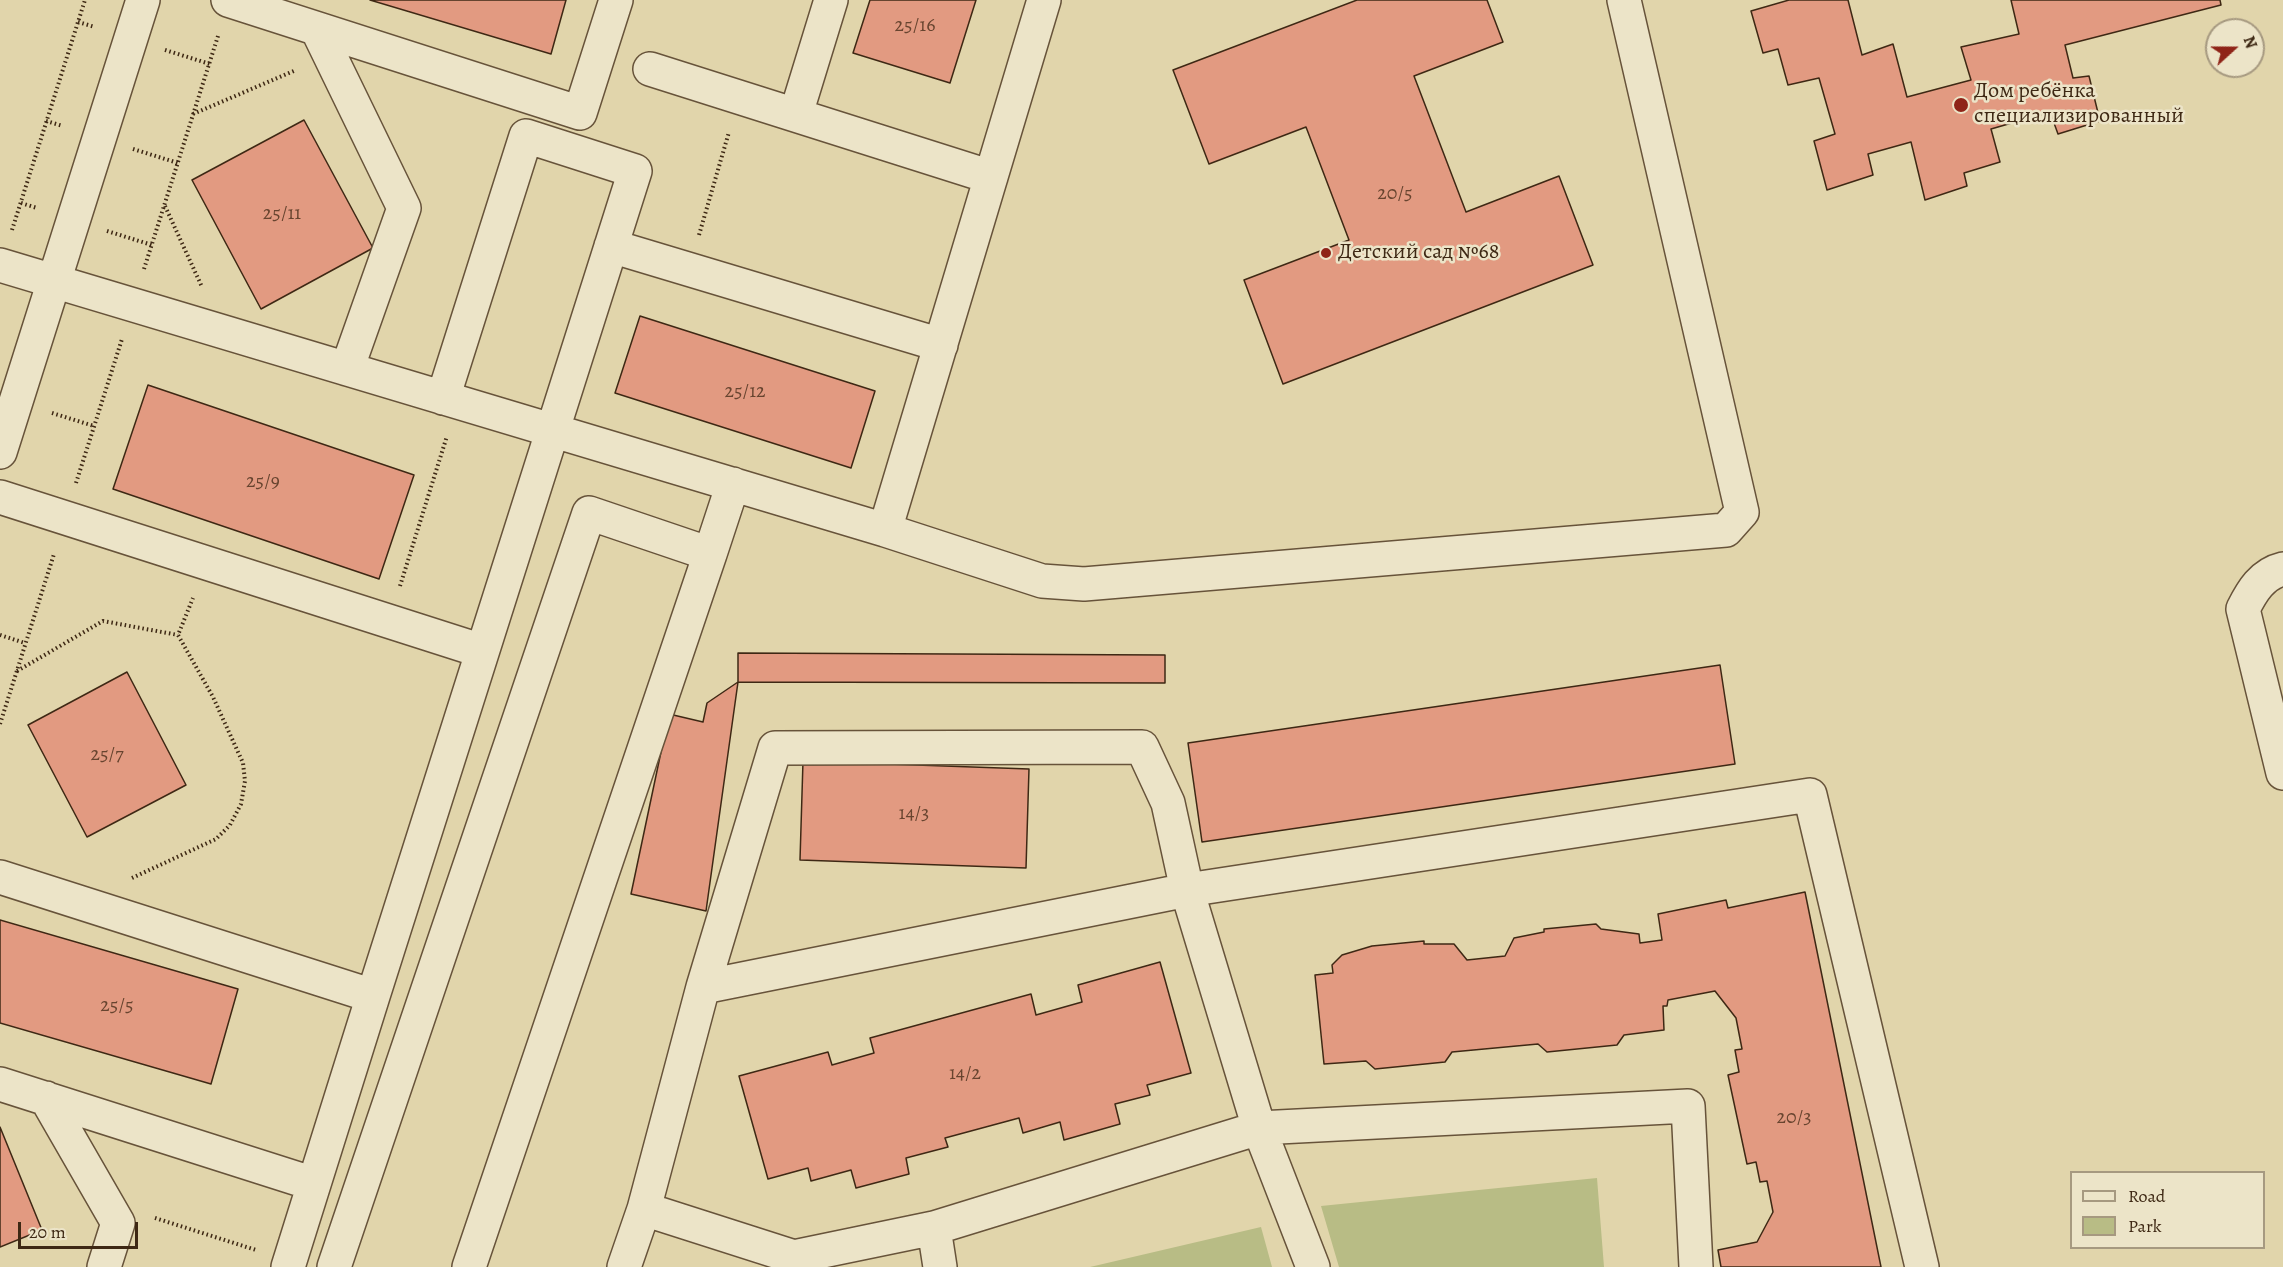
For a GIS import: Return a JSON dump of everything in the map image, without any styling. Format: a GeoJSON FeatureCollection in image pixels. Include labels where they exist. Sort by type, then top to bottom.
{"type":"FeatureCollection","features":[{"type":"Feature","properties":{"kind":"lane"},"geometry":{"type":"LineString","coordinates":[[0,452],[143,0]]}},
{"type":"Feature","properties":{"kind":"lane"},"geometry":{"type":"LineString","coordinates":[[229,0],[324,42],[580,113],[616,0]]}},
{"type":"Feature","properties":{"kind":"lane"},"geometry":{"type":"LineString","coordinates":[[796,114],[831,0]]}},
{"type":"Feature","properties":{"kind":"lane"},"geometry":{"type":"LineString","coordinates":[[885,530],[1044,0]]}},
{"type":"Feature","properties":{"kind":"lane"},"geometry":{"type":"LineString","coordinates":[[0,265],[885,530],[1042,581],[1084,584],[1726,530],[1742,512],[1624,0]]}},
{"type":"Feature","properties":{"kind":"lane"},"geometry":{"type":"LineString","coordinates":[[324,42],[404,208],[347,369]]}},
{"type":"Feature","properties":{"kind":"lane"},"geometry":{"type":"LineString","coordinates":[[650,69],[991,177]]}},
{"type":"Feature","properties":{"kind":"lane"},"geometry":{"type":"LineString","coordinates":[[289,1263],[635,171],[526,136],[450,400]]}},
{"type":"Feature","properties":{"kind":"lane"},"geometry":{"type":"LineString","coordinates":[[611,246],[941,345]]}},
{"type":"Feature","properties":{"kind":"lane"},"geometry":{"type":"LineString","coordinates":[[469,1267],[733,484]]}},
{"type":"Feature","properties":{"kind":"lane"},"geometry":{"type":"LineString","coordinates":[[0,497],[482,651]]}},
{"type":"Feature","properties":{"kind":"lane"},"geometry":{"type":"LineString","coordinates":[[334,1267],[589,513],[710,554]]}},
{"type":"Feature","properties":{"kind":"lane"},"geometry":{"type":"LineString","coordinates":[[2283,569],[2273,571],[2255,587],[2242,609],[2283,773]]}},
{"type":"Feature","properties":{"kind":"lane"},"geometry":{"type":"LineString","coordinates":[[624,1267],[644,1209],[703,987],[775,748],[1142,747],[1168,803],[1187,890],[1259,1128],[1313,1267]]}},
{"type":"Feature","properties":{"kind":"lane"},"geometry":{"type":"LineString","coordinates":[[703,987],[1187,890],[1810,795],[1922,1267]]}},
{"type":"Feature","properties":{"kind":"lane"},"geometry":{"type":"LineString","coordinates":[[0,877],[373,996]]}},
{"type":"Feature","properties":{"kind":"lane"},"geometry":{"type":"LineString","coordinates":[[0,1084],[314,1184]]}},
{"type":"Feature","properties":{"kind":"lane"},"geometry":{"type":"LineString","coordinates":[[46,1098],[118,1223],[104,1267]]}},
{"type":"Feature","properties":{"kind":"lane"},"geometry":{"type":"LineString","coordinates":[[644,1209],[794,1257],[934,1228],[1259,1128],[1688,1106],[1696,1267]]}},
{"type":"Feature","properties":{"kind":"lane"},"geometry":{"type":"LineString","coordinates":[[934,1228],[940,1267]]}},
{"type":"Feature","properties":{"kind":"path"},"geometry":{"type":"LineString","coordinates":[[0,265],[85,0]]}},
{"type":"Feature","properties":{"kind":"path"},"geometry":{"type":"LineString","coordinates":[[0,724],[229,0]]}},
{"type":"Feature","properties":{"kind":"path"},"geometry":{"type":"LineString","coordinates":[[193,114],[324,42]]}},
{"type":"Feature","properties":{"kind":"path"},"geometry":{"type":"LineString","coordinates":[[689,270],[740,97]]}},
{"type":"Feature","properties":{"kind":"path"},"geometry":{"type":"LineString","coordinates":[[165,205],[222,332]]}},
{"type":"Feature","properties":{"kind":"path"},"geometry":{"type":"LineString","coordinates":[[389,621],[450,400]]}},
{"type":"Feature","properties":{"kind":"path"},"geometry":{"type":"LineString","coordinates":[[178,635],[207,564]]}},
{"type":"Feature","properties":{"kind":"path"},"geometry":{"type":"LineString","coordinates":[[17,671],[103,621],[178,635],[213,697],[243,763],[245,781],[241,804],[230,825],[216,839],[81,902]]}},
{"type":"Feature","properties":{"kind":"path"},"geometry":{"type":"LineString","coordinates":[[0,635],[25,643]]}},
{"type":"Feature","properties":{"kind":"path"},"geometry":{"type":"LineString","coordinates":[[107,1203],[289,1263]]}},
{"type":"Feature","properties":{"kind":"green space"},"geometry":{"type":"Polygon","coordinates":[[[1597,1178],[1604,1267],[1339,1267],[1321,1206],[1597,1178]]]}},
{"type":"Feature","properties":{"kind":"green space"},"geometry":{"type":"Polygon","coordinates":[[[1261,1227],[1272,1267],[1090,1267],[1261,1227]]]}},
{"type":"Feature","properties":{"kind":"building"},"geometry":{"type":"Polygon","coordinates":[[[370,0],[566,0],[551,54],[370,0]]]}},
{"type":"Feature","properties":{"kind":"building"},"geometry":{"type":"Polygon","coordinates":[[[870,0],[976,0],[950,83],[853,53],[870,0]]]}},
{"type":"Feature","properties":{"kind":"building"},"geometry":{"type":"Polygon","coordinates":[[[1357,0],[1487,0],[1503,42],[1414,76],[1466,212],[1559,176],[1593,265],[1283,384],[1244,280],[1349,240],[1306,127],[1209,164],[1173,70],[1357,0]]]}},
{"type":"Feature","properties":{"kind":"building","name":"Дом ребёнка специализированный"},"geometry":{"type":"Polygon","coordinates":[[[1789,0],[1848,0],[1862,55],[1893,44],[1907,97],[1971,80],[1961,47],[2019,34],[2011,0],[2220,0],[2221,5],[2065,45],[2073,78],[2089,76],[2100,121],[2058,134],[2050,112],[1991,129],[2000,162],[1964,173],[1967,186],[1925,200],[1911,142],[1868,154],[1873,175],[1827,190],[1814,141],[1835,134],[1819,78],[1788,85],[1778,49],[1763,53],[1751,11],[1789,0]]]}},
{"type":"Feature","properties":{"kind":"building"},"geometry":{"type":"Polygon","coordinates":[[[304,120],[373,248],[261,309],[192,180],[304,120]]]}},
{"type":"Feature","properties":{"kind":"building"},"geometry":{"type":"Polygon","coordinates":[[[640,316],[875,391],[851,468],[615,393],[640,316]]]}},
{"type":"Feature","properties":{"kind":"building"},"geometry":{"type":"Polygon","coordinates":[[[148,385],[414,475],[379,579],[113,489],[148,385]]]}},
{"type":"Feature","properties":{"kind":"building"},"geometry":{"type":"Polygon","coordinates":[[[738,653],[1165,655],[1165,683],[738,682],[738,653]]]}},
{"type":"Feature","properties":{"kind":"building"},"geometry":{"type":"Polygon","coordinates":[[[1720,665],[1735,764],[1202,842],[1188,743],[1720,665]]]}},
{"type":"Feature","properties":{"kind":"building"},"geometry":{"type":"Polygon","coordinates":[[[127,672],[186,785],[87,837],[28,725],[127,672]]]}},
{"type":"Feature","properties":{"kind":"building"},"geometry":{"type":"Polygon","coordinates":[[[738,682],[706,911],[631,894],[669,714],[703,722],[707,703],[738,682]]]}},
{"type":"Feature","properties":{"kind":"building"},"geometry":{"type":"Polygon","coordinates":[[[803,761],[1029,769],[1026,868],[800,860],[803,761]]]}},
{"type":"Feature","properties":{"kind":"building"},"geometry":{"type":"Polygon","coordinates":[[[1805,892],[1881,1267],[1721,1267],[1718,1250],[1757,1242],[1773,1212],[1767,1181],[1760,1182],[1756,1162],[1747,1164],[1728,1075],[1739,1072],[1735,1050],[1742,1049],[1736,1018],[1715,991],[1668,1000],[1667,1006],[1663,1006],[1664,1030],[1624,1035],[1617,1045],[1547,1052],[1538,1044],[1452,1052],[1445,1062],[1375,1069],[1366,1061],[1324,1064],[1315,975],[1333,973],[1332,965],[1342,955],[1372,946],[1424,941],[1424,944],[1454,944],[1467,960],[1505,956],[1514,938],[1544,932],[1544,929],[1596,924],[1601,929],[1639,934],[1640,943],[1662,940],[1658,914],[1726,900],[1728,908],[1805,892]]]}},
{"type":"Feature","properties":{"kind":"building"},"geometry":{"type":"Polygon","coordinates":[[[0,920],[238,989],[211,1084],[0,1023],[0,920]]]}},
{"type":"Feature","properties":{"kind":"building"},"geometry":{"type":"Polygon","coordinates":[[[1160,962],[1191,1073],[1147,1085],[1150,1095],[1115,1104],[1120,1124],[1064,1140],[1060,1122],[1023,1133],[1019,1118],[945,1138],[948,1147],[906,1158],[909,1174],[856,1188],[851,1170],[811,1181],[808,1168],[768,1179],[739,1076],[828,1052],[832,1065],[874,1053],[870,1038],[1031,994],[1036,1015],[1082,1002],[1078,985],[1160,962]]]}},
{"type":"Feature","properties":{"kind":"building"},"geometry":{"type":"Polygon","coordinates":[[[0,1127],[42,1230],[0,1247],[0,1127]]]}},
{"type":"Feature","properties":{"kind":"place","name":"Дом ребёнка специализированный"},"geometry":{"type":"Point","coordinates":[1961,105]}},
{"type":"Feature","properties":{"kind":"place","name":"Детский сад №68"},"geometry":{"type":"Point","coordinates":[1326,253]}}]}
